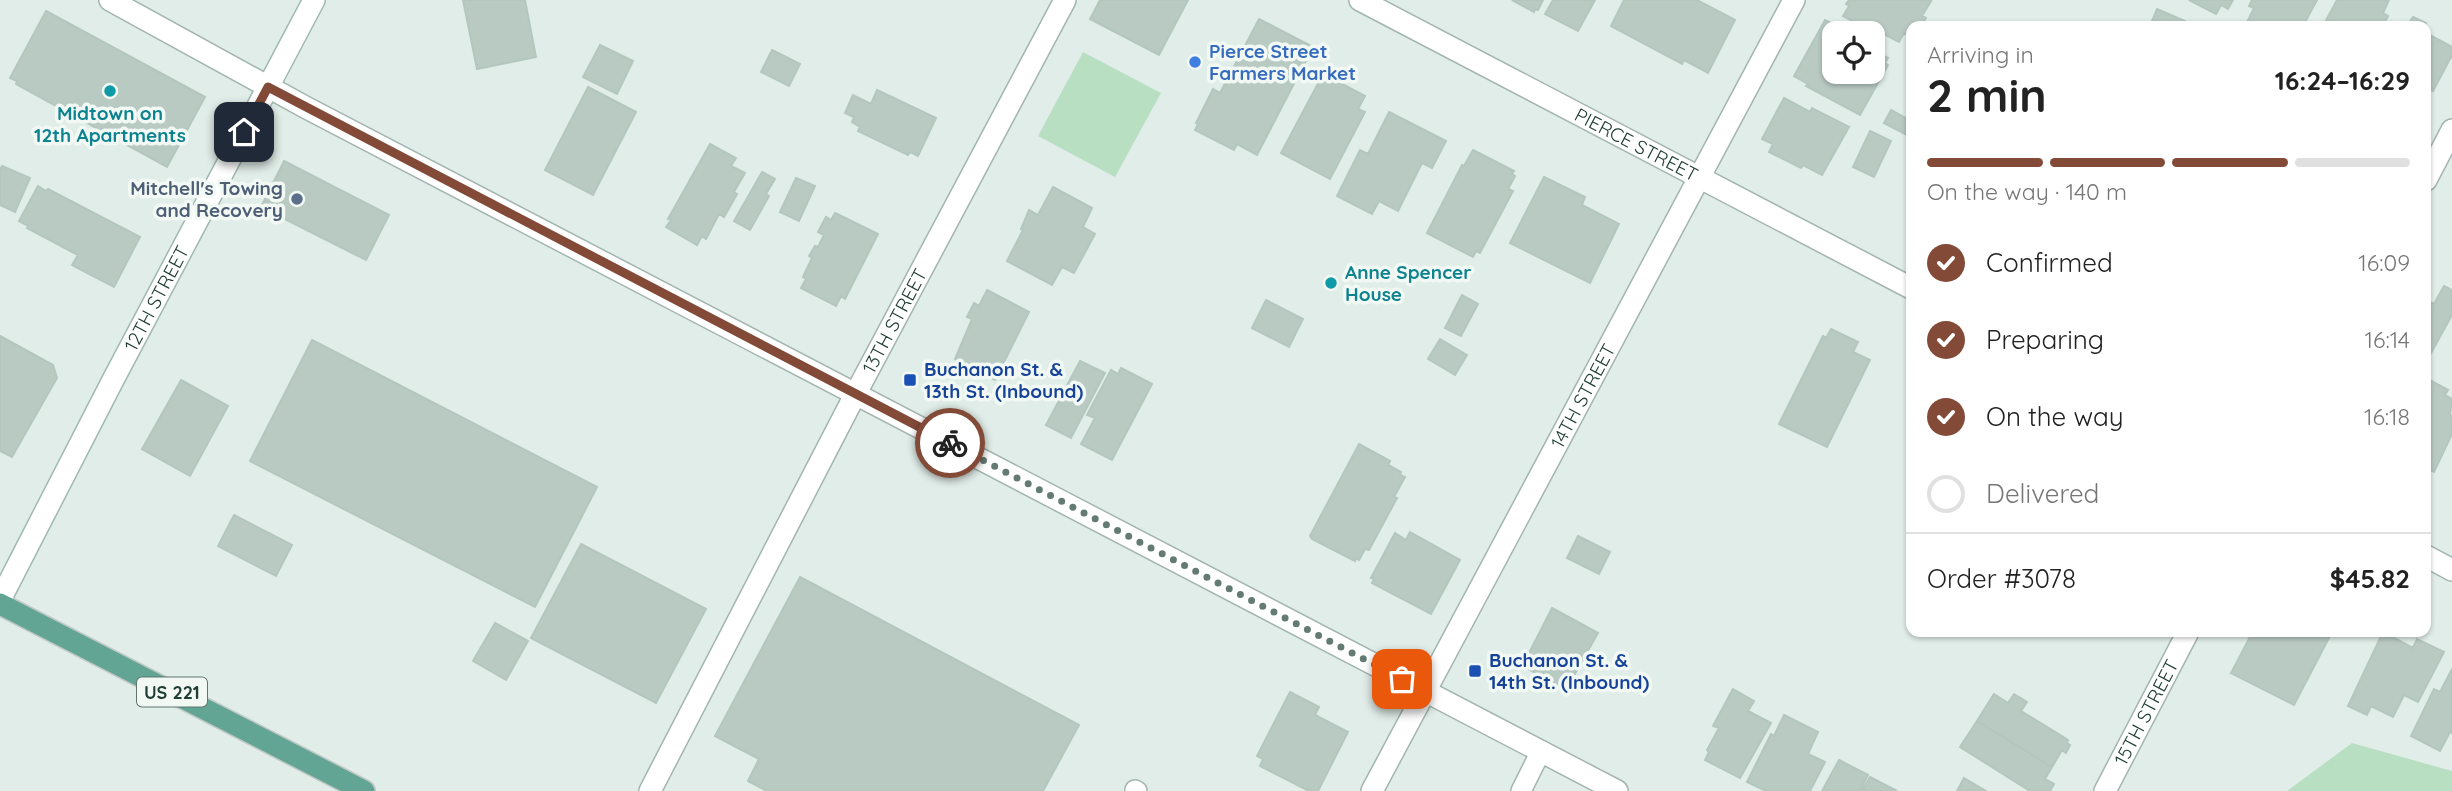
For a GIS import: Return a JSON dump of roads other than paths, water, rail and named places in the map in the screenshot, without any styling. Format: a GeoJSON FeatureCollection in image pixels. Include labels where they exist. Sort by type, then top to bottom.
{"type":"FeatureCollection","features":[{"type":"Feature","properties":{"kind":"main road","name":"US 221"},"geometry":{"type":"LineString","coordinates":[[0,602],[364,791]]}},
{"type":"Feature","properties":{"kind":"street"},"geometry":{"type":"LineString","coordinates":[[110,0],[268,87],[1618,791]]}},
{"type":"Feature","properties":{"kind":"street","name":"12TH STREET"},"geometry":{"type":"LineString","coordinates":[[0,602],[314,0]]}},
{"type":"Feature","properties":{"kind":"street","name":"13TH STREET"},"geometry":{"type":"LineString","coordinates":[[650,791],[856,393],[1065,0]]}},
{"type":"Feature","properties":{"kind":"street","name":"PIERCE STREET"},"geometry":{"type":"LineString","coordinates":[[1360,0],[1906,285]]}},
{"type":"Feature","properties":{"kind":"street","name":"14TH STREET"},"geometry":{"type":"LineString","coordinates":[[1372,791],[1794,0]]}},
{"type":"Feature","properties":{"kind":"street"},"geometry":{"type":"LineString","coordinates":[[2431,170],[2452,130]]}},
{"type":"Feature","properties":{"kind":"street"},"geometry":{"type":"LineString","coordinates":[[2431,559],[2452,570]]}},
{"type":"Feature","properties":{"kind":"street","name":"15TH STREET"},"geometry":{"type":"LineString","coordinates":[[2105,791],[2185,637]]}},
{"type":"Feature","properties":{"kind":"lane"},"geometry":{"type":"LineString","coordinates":[[1521,791],[1541,751]]}},
{"type":"Feature","properties":{"kind":"place","name":"Pierce Street Farmers Market"},"geometry":{"type":"Point","coordinates":[1195,62]}},
{"type":"Feature","properties":{"kind":"place","name":"Midtown on 12th Apartments"},"geometry":{"type":"Point","coordinates":[110,91]}},
{"type":"Feature","properties":{"kind":"place","name":"Mitchell's Towing and Recovery"},"geometry":{"type":"Point","coordinates":[297,199]}},
{"type":"Feature","properties":{"kind":"place","name":"Anne Spencer House"},"geometry":{"type":"Point","coordinates":[1331,283]}},
{"type":"Feature","properties":{"kind":"place","name":"Buchanon St. & 13th St. (Inbound)"},"geometry":{"type":"Point","coordinates":[910,380]}},
{"type":"Feature","properties":{"kind":"place","name":"Buchanon St. & 14th St. (Inbound)"},"geometry":{"type":"Point","coordinates":[1475,671]}}]}
